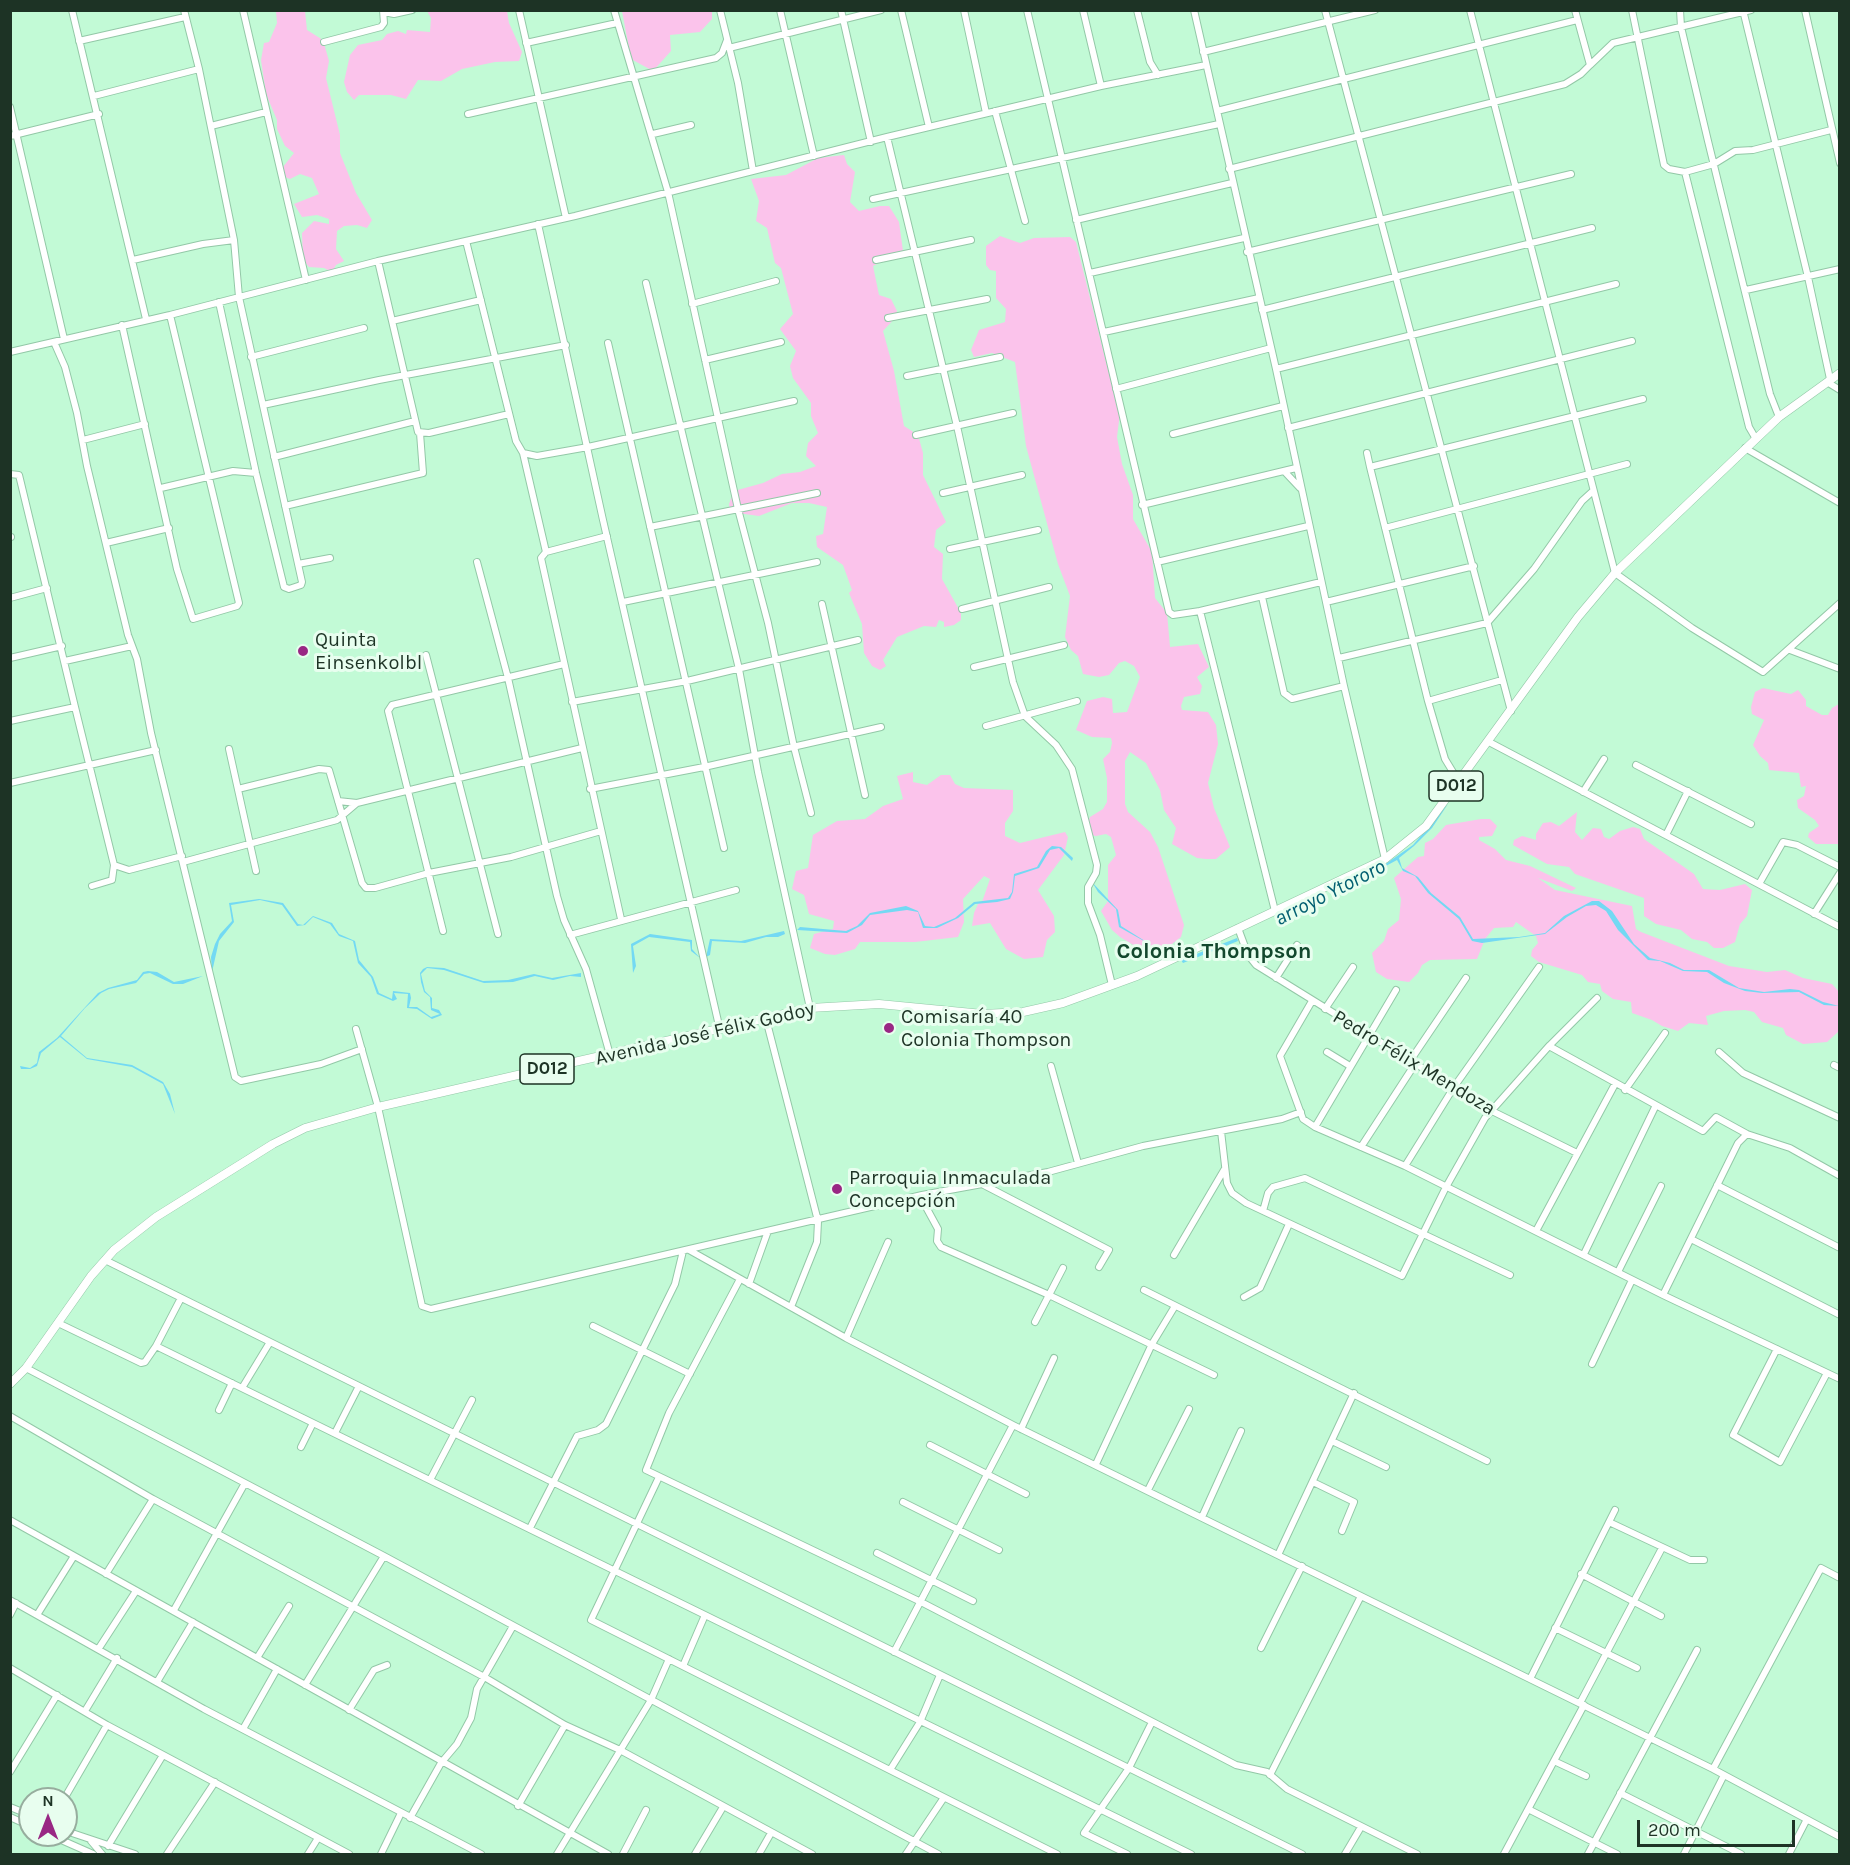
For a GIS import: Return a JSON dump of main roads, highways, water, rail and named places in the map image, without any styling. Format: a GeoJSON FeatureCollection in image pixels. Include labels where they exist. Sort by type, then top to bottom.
{"type":"FeatureCollection","features":[{"type":"Feature","properties":{"kind":"main road","name":"Avenida José Félix Godoy"},"geometry":{"type":"LineString","coordinates":[[10,1384],[26,1368],[114,1250],[156,1217],[273,1144],[324,1121],[810,1008],[879,1004],[983,1014],[1023,1012],[1064,1004],[1176,957],[1385,859],[1426,826],[1578,617],[1615,573],[1779,417],[1839,373]]}},
{"type":"Feature","properties":{"kind":"water"},"geometry":{"type":"Polygon","coordinates":[[[1448,804],[1432,828],[1399,858],[1402,868],[1418,877],[1431,893],[1460,917],[1473,939],[1519,937],[1545,933],[1564,916],[1592,901],[1599,901],[1612,911],[1634,944],[1650,958],[1670,963],[1684,970],[1709,970],[1739,988],[1764,992],[1799,990],[1823,1002],[1839,1006],[1824,1005],[1799,992],[1762,993],[1745,991],[1724,983],[1707,972],[1683,971],[1660,961],[1648,960],[1618,930],[1606,911],[1596,905],[1586,906],[1545,934],[1482,943],[1472,941],[1459,919],[1428,893],[1415,876],[1403,871],[1397,860],[1371,874],[1413,845],[1448,804]]]}},
{"type":"Feature","properties":{"kind":"water"},"geometry":{"type":"Polygon","coordinates":[[[1052,846],[1061,847],[1073,858],[1072,861],[1059,848],[1050,850],[1039,868],[1015,876],[1013,892],[1010,899],[975,904],[958,918],[937,928],[923,928],[918,912],[907,910],[870,915],[862,925],[847,933],[797,930],[800,927],[846,931],[857,926],[870,913],[906,906],[918,911],[925,926],[934,927],[955,918],[974,902],[1008,898],[1012,892],[1014,874],[1037,867],[1046,851],[1052,846]]]}},
{"type":"Feature","properties":{"kind":"water"},"geometry":{"type":"Polygon","coordinates":[[[1092,882],[1118,910],[1121,926],[1153,946],[1119,927],[1116,909],[1098,892],[1092,882]]]}},
{"type":"Feature","properties":{"kind":"water"},"geometry":{"type":"Polygon","coordinates":[[[259,899],[283,903],[298,924],[303,925],[313,916],[332,923],[339,934],[355,941],[359,960],[373,977],[379,993],[392,999],[393,991],[410,993],[409,1007],[417,1007],[431,1017],[440,1014],[431,1010],[430,997],[424,992],[421,982],[420,973],[427,967],[444,968],[483,981],[508,980],[534,974],[552,978],[581,973],[581,977],[570,976],[553,980],[535,976],[513,982],[484,983],[444,970],[427,968],[421,974],[425,991],[432,998],[432,1008],[439,1010],[442,1015],[432,1019],[417,1009],[407,1008],[408,994],[394,993],[397,999],[393,1001],[377,994],[371,977],[358,963],[353,941],[339,936],[330,924],[313,917],[305,925],[297,926],[282,905],[260,900],[231,905],[234,922],[219,941],[212,972],[211,957],[215,944],[220,934],[232,921],[229,903],[259,899]]]}},
{"type":"Feature","properties":{"kind":"water"},"geometry":{"type":"Polygon","coordinates":[[[784,931],[785,934],[778,937],[766,937],[745,943],[712,941],[710,955],[706,957],[710,939],[741,941],[784,931]]]}},
{"type":"Feature","properties":{"kind":"water"},"geometry":{"type":"Polygon","coordinates":[[[650,934],[692,940],[692,949],[700,958],[691,951],[690,942],[649,937],[633,946],[636,966],[633,973],[631,944],[650,934]]]}},
{"type":"Feature","properties":{"kind":"water"},"geometry":{"type":"Polygon","coordinates":[[[1237,938],[1238,941],[1183,963],[1181,960],[1237,938]]]}},
{"type":"Feature","properties":{"kind":"water"},"geometry":{"type":"Polygon","coordinates":[[[1157,948],[1179,953],[1167,954],[1157,948]]]}},
{"type":"Feature","properties":{"kind":"water"},"geometry":{"type":"Polygon","coordinates":[[[143,972],[157,972],[174,982],[203,976],[183,984],[173,984],[150,973],[144,974],[136,983],[101,993],[61,1036],[87,1058],[132,1065],[163,1082],[170,1094],[175,1114],[163,1084],[132,1067],[87,1059],[60,1037],[41,1053],[37,1066],[30,1069],[21,1069],[20,1066],[30,1068],[37,1063],[39,1052],[57,1038],[98,993],[108,988],[137,980],[143,972]]]}},
{"type":"Feature","properties":{"kind":"waterway","name":"arroyo Ytororo"},"geometry":{"type":"LineString","coordinates":[[1361,879],[1370,874]]}},
{"type":"Feature","properties":{"kind":"waterway","name":"arroyo Ytororo"},"geometry":{"type":"LineString","coordinates":[[1280,918],[1289,913]]}},
{"type":"Feature","properties":{"kind":"place","name":"Quinta Einsenkolbl"},"geometry":{"type":"Point","coordinates":[303,651]}},
{"type":"Feature","properties":{"kind":"place","name":"Comisaría 40 Colonia Thompson"},"geometry":{"type":"Point","coordinates":[889,1028]}},
{"type":"Feature","properties":{"kind":"place","name":"Parroquia Inmaculada Concepción"},"geometry":{"type":"Point","coordinates":[837,1189]}},
{"type":"Feature","properties":{"kind":"district","name":"Colonia Thompson"},"geometry":{"type":"Point","coordinates":[1214,952]}}]}
